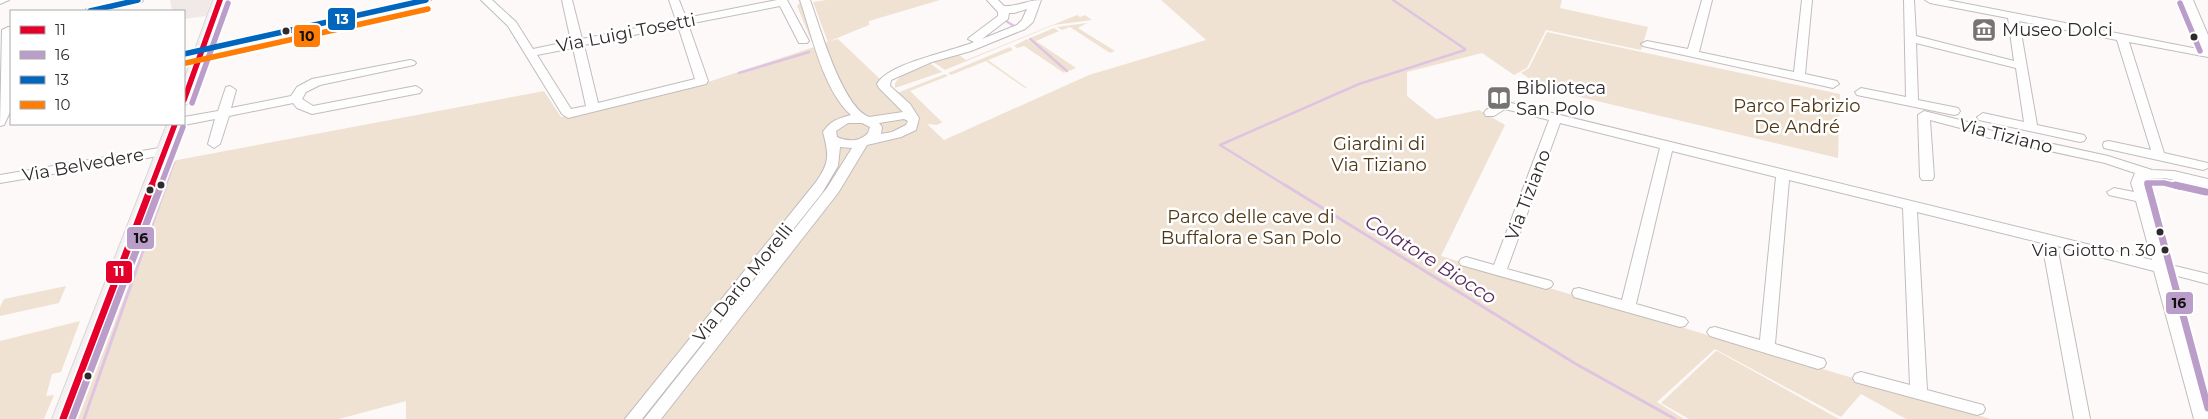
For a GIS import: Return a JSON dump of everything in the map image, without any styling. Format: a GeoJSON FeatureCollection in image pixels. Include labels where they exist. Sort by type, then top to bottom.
{"type":"FeatureCollection","features":[{"type":"Feature","properties":{"kind":"main road"},"geometry":{"type":"LineString","coordinates":[[185,97],[220,0]]}},
{"type":"Feature","properties":{"kind":"main road"},"geometry":{"type":"LineString","coordinates":[[63,419],[175,125]]}},
{"type":"Feature","properties":{"kind":"street"},"geometry":{"type":"LineString","coordinates":[[0,1],[4,0]]}},
{"type":"Feature","properties":{"kind":"street"},"geometry":{"type":"LineString","coordinates":[[94,10],[138,0]]}},
{"type":"Feature","properties":{"kind":"street"},"geometry":{"type":"LineString","coordinates":[[185,54],[426,0]]}},
{"type":"Feature","properties":{"kind":"street"},"geometry":{"type":"LineString","coordinates":[[486,0],[512,24],[568,114],[702,81],[674,0]]}},
{"type":"Feature","properties":{"kind":"street"},"geometry":{"type":"LineString","coordinates":[[567,0],[593,108]]}},
{"type":"Feature","properties":{"kind":"street","name":"Via Dario Morelli"},"geometry":{"type":"LineString","coordinates":[[805,0],[838,90],[852,111],[866,120]]}},
{"type":"Feature","properties":{"kind":"street"},"geometry":{"type":"LineString","coordinates":[[831,139],[848,145],[890,137],[905,131],[914,124],[913,118],[906,107],[884,86],[886,78],[933,58],[989,30],[1004,17],[1002,9],[992,0]]}},
{"type":"Feature","properties":{"kind":"street"},"geometry":{"type":"LineString","coordinates":[[1693,54],[1707,0]]}},
{"type":"Feature","properties":{"kind":"street"},"geometry":{"type":"LineString","coordinates":[[1799,77],[1807,0]]}},
{"type":"Feature","properties":{"kind":"street"},"geometry":{"type":"LineString","coordinates":[[1909,0],[1912,103]]}},
{"type":"Feature","properties":{"kind":"street"},"geometry":{"type":"LineString","coordinates":[[1930,0],[2208,54]]}},
{"type":"Feature","properties":{"kind":"street"},"geometry":{"type":"LineString","coordinates":[[2188,0],[2208,48]]}},
{"type":"Feature","properties":{"kind":"street"},"geometry":{"type":"LineString","coordinates":[[782,1],[803,41]]}},
{"type":"Feature","properties":{"kind":"street","name":"Via Luigi Tosetti"},"geometry":{"type":"LineString","coordinates":[[529,53],[782,1]]}},
{"type":"Feature","properties":{"kind":"street"},"geometry":{"type":"LineString","coordinates":[[1002,9],[1014,10],[1036,1]]}},
{"type":"Feature","properties":{"kind":"street"},"geometry":{"type":"LineString","coordinates":[[933,58],[973,47],[1024,26],[1036,1]]}},
{"type":"Feature","properties":{"kind":"street"},"geometry":{"type":"LineString","coordinates":[[2013,16],[2031,128]]}},
{"type":"Feature","properties":{"kind":"street"},"geometry":{"type":"LineString","coordinates":[[0,122],[4,118],[6,99],[7,31]]}},
{"type":"Feature","properties":{"kind":"street"},"geometry":{"type":"LineString","coordinates":[[2122,37],[2159,157]]}},
{"type":"Feature","properties":{"kind":"street"},"geometry":{"type":"LineString","coordinates":[[1910,38],[2021,66]]}},
{"type":"Feature","properties":{"kind":"street"},"geometry":{"type":"LineString","coordinates":[[1647,44],[1833,84]]}},
{"type":"Feature","properties":{"kind":"street"},"geometry":{"type":"LineString","coordinates":[[296,99],[301,90],[316,82],[410,63]]}},
{"type":"Feature","properties":{"kind":"street"},"geometry":{"type":"LineString","coordinates":[[214,144],[230,90]]}},
{"type":"Feature","properties":{"kind":"street"},"geometry":{"type":"LineString","coordinates":[[296,99],[300,105],[312,110],[416,90]]}},
{"type":"Feature","properties":{"kind":"street","name":"Via Dario Morelli"},"geometry":{"type":"LineString","coordinates":[[700,347],[829,173],[836,150],[829,132],[835,125],[839,115],[838,90]]}},
{"type":"Feature","properties":{"kind":"street"},"geometry":{"type":"LineString","coordinates":[[1861,92],[1954,111]]}},
{"type":"Feature","properties":{"kind":"street"},"geometry":{"type":"LineString","coordinates":[[185,121],[296,99]]}},
{"type":"Feature","properties":{"kind":"street"},"geometry":{"type":"LineString","coordinates":[[893,117],[900,112],[900,103]]}},
{"type":"Feature","properties":{"kind":"street"},"geometry":{"type":"LineString","coordinates":[[1490,113],[1503,105],[2208,279]]}},
{"type":"Feature","properties":{"kind":"street"},"geometry":{"type":"LineString","coordinates":[[835,125],[844,120],[866,120],[905,115],[913,118]]}},
{"type":"Feature","properties":{"kind":"street","name":"Via Tiziano"},"geometry":{"type":"LineString","coordinates":[[1927,177],[1924,115],[1972,127],[1985,133],[2116,162],[2148,173]]}},
{"type":"Feature","properties":{"kind":"street"},"geometry":{"type":"LineString","coordinates":[[1983,117],[2080,138]]}},
{"type":"Feature","properties":{"kind":"street","name":"Via Tiziano"},"geometry":{"type":"LineString","coordinates":[[1499,271],[1556,118]]}},
{"type":"Feature","properties":{"kind":"street"},"geometry":{"type":"LineString","coordinates":[[866,120],[876,128],[874,135],[866,141]]}},
{"type":"Feature","properties":{"kind":"street","name":"Via Dario Morelli"},"geometry":{"type":"LineString","coordinates":[[633,419],[677,375],[833,190],[866,141]]}},
{"type":"Feature","properties":{"kind":"street"},"geometry":{"type":"LineString","coordinates":[[2109,145],[2204,166]]}},
{"type":"Feature","properties":{"kind":"street"},"geometry":{"type":"LineString","coordinates":[[1628,307],[1667,146]]}},
{"type":"Feature","properties":{"kind":"street","name":"Via Belvedere"},"geometry":{"type":"LineString","coordinates":[[0,179],[165,150]]}},
{"type":"Feature","properties":{"kind":"street"},"geometry":{"type":"LineString","coordinates":[[2202,419],[2138,182],[2140,176],[2148,173],[2208,183]]}},
{"type":"Feature","properties":{"kind":"street"},"geometry":{"type":"LineString","coordinates":[[1767,348],[1783,174]]}},
{"type":"Feature","properties":{"kind":"street"},"geometry":{"type":"LineString","coordinates":[[2114,192],[2141,198]]}},
{"type":"Feature","properties":{"kind":"street"},"geometry":{"type":"LineString","coordinates":[[1910,206],[1920,394]]}},
{"type":"Feature","properties":{"kind":"street"},"geometry":{"type":"LineString","coordinates":[[2049,240],[2082,419]]}},
{"type":"Feature","properties":{"kind":"street"},"geometry":{"type":"LineString","coordinates":[[1466,262],[1546,284]]}},
{"type":"Feature","properties":{"kind":"street"},"geometry":{"type":"LineString","coordinates":[[1579,293],[1680,322]]}},
{"type":"Feature","properties":{"kind":"street"},"geometry":{"type":"LineString","coordinates":[[1715,332],[1818,363]]}},
{"type":"Feature","properties":{"kind":"street","name":"Via Dario Morelli"},"geometry":{"type":"LineString","coordinates":[[652,419],[677,375]]}},
{"type":"Feature","properties":{"kind":"street"},"geometry":{"type":"LineString","coordinates":[[1861,378],[1977,409]]}},
{"type":"Feature","properties":{"kind":"shaded area"},"geometry":{"type":"Polygon","coordinates":[[[170,0],[211,0],[206,16],[185,19],[185,10],[172,10],[170,0]]]}},
{"type":"Feature","properties":{"kind":"green space","name":"Parco delle cave di Buffalora e San Polo"},"geometry":{"type":"Polygon","coordinates":[[[826,0],[940,0],[869,21],[869,25],[830,41],[838,39],[922,119],[897,93],[945,74],[948,76],[910,91],[942,122],[946,120],[937,125],[927,124],[944,140],[1089,75],[1206,40],[1161,0],[1562,0],[1560,8],[1648,27],[1641,50],[1546,30],[1527,68],[1514,75],[1482,53],[1407,72],[1407,96],[1436,119],[1479,110],[1505,125],[1441,256],[1991,419],[1906,419],[1861,394],[1841,417],[1715,349],[1657,402],[1684,419],[406,419],[406,401],[339,419],[76,419],[172,161],[544,91],[561,117],[705,83],[814,47],[797,6],[800,2],[817,46],[828,42],[813,2],[826,0]]]}},
{"type":"Feature","properties":{"kind":"green space"},"geometry":{"type":"Polygon","coordinates":[[[1077,15],[1080,17],[1085,15],[1092,20],[1054,25],[945,70],[933,62],[958,54],[966,60],[1077,15]]]}},
{"type":"Feature","properties":{"kind":"green space"},"geometry":{"type":"Polygon","coordinates":[[[1087,23],[1078,28],[1115,51],[1110,53],[1070,27],[1062,30],[1057,27],[1087,23]]]}},
{"type":"Feature","properties":{"kind":"green space"},"geometry":{"type":"Polygon","coordinates":[[[1054,28],[1059,31],[1036,41],[1076,68],[1069,71],[1030,38],[1054,28]]]}},
{"type":"Feature","properties":{"kind":"green space","name":"Parco Fabrizio De André"},"geometry":{"type":"Polygon","coordinates":[[[1547,32],[1840,94],[1838,158],[1546,89],[1521,73],[1529,68],[1547,32]]]}},
{"type":"Feature","properties":{"kind":"green space"},"geometry":{"type":"Polygon","coordinates":[[[1027,39],[1064,69],[1065,72],[1024,46],[1017,48],[1014,46],[1027,39]]]}},
{"type":"Feature","properties":{"kind":"green space"},"geometry":{"type":"Polygon","coordinates":[[[1010,47],[1013,50],[988,60],[1027,88],[986,61],[951,75],[948,73],[1010,47]]]}},
{"type":"Feature","properties":{"kind":"green space"},"geometry":{"type":"Polygon","coordinates":[[[931,64],[942,72],[895,88],[895,83],[901,76],[931,64]]]}},
{"type":"Feature","properties":{"kind":"green space"},"geometry":{"type":"Polygon","coordinates":[[[66,286],[59,303],[0,316],[0,307],[4,299],[66,286]]]}},
{"type":"Feature","properties":{"kind":"green space"},"geometry":{"type":"Polygon","coordinates":[[[80,321],[61,372],[52,374],[46,396],[54,395],[44,419],[0,419],[0,341],[80,321]]]}},
{"type":"Feature","properties":{"kind":"green space"},"geometry":{"type":"Polygon","coordinates":[[[1716,351],[1839,419],[1689,419],[1661,403],[1716,351]]]}},
{"type":"Feature","properties":{"kind":"waterway"},"geometry":{"type":"LineString","coordinates":[[1393,0],[1465,49]]}},
{"type":"Feature","properties":{"kind":"waterway"},"geometry":{"type":"LineString","coordinates":[[1006,21],[1014,26]]}},
{"type":"Feature","properties":{"kind":"waterway"},"geometry":{"type":"LineString","coordinates":[[1030,39],[1067,71]]}},
{"type":"Feature","properties":{"kind":"waterway","name":"Colatore Biocco"},"geometry":{"type":"LineString","coordinates":[[1288,187],[1220,145],[1359,84],[1465,50]]}},
{"type":"Feature","properties":{"kind":"waterway"},"geometry":{"type":"LineString","coordinates":[[739,73],[809,52]]}},
{"type":"Feature","properties":{"kind":"waterway"},"geometry":{"type":"LineString","coordinates":[[165,187],[174,162]]}},
{"type":"Feature","properties":{"kind":"waterway"},"geometry":{"type":"LineString","coordinates":[[84,419],[166,185]]}},
{"type":"Feature","properties":{"kind":"waterway","name":"Colatore Biocco"},"geometry":{"type":"LineString","coordinates":[[1285,185],[1576,364],[1675,419]]}},
{"type":"Feature","properties":{"kind":"transit line","name":"13"},"geometry":{"type":"LineString","coordinates":[[94,10],[138,0]]}},
{"type":"Feature","properties":{"kind":"transit line","name":"11"},"geometry":{"type":"LineString","coordinates":[[185,97],[220,0]]}},
{"type":"Feature","properties":{"kind":"transit line","name":"13"},"geometry":{"type":"LineString","coordinates":[[185,54],[426,0]]}},
{"type":"Feature","properties":{"kind":"transit line","name":"16"},"geometry":{"type":"LineString","coordinates":[[192,103],[228,3]]}},
{"type":"Feature","properties":{"kind":"transit line","name":"16"},"geometry":{"type":"LineString","coordinates":[[2180,3],[2200,51]]}},
{"type":"Feature","properties":{"kind":"transit line","name":"10"},"geometry":{"type":"LineString","coordinates":[[186,63],[428,9]]}},
{"type":"Feature","properties":{"kind":"transit line","name":"11"},"geometry":{"type":"LineString","coordinates":[[63,419],[175,125]]}},
{"type":"Feature","properties":{"kind":"transit line","name":"16"},"geometry":{"type":"LineString","coordinates":[[72,419],[183,127]]}},
{"type":"Feature","properties":{"kind":"transit line","name":"16"},"geometry":{"type":"LineString","coordinates":[[2206,192],[2164,183],[2147,183],[2208,408]]}},
{"type":"Feature","properties":{"kind":"place","name":"Museo Dolci"},"geometry":{"type":"Point","coordinates":[1984,30]}},
{"type":"Feature","properties":{"kind":"place","name":"Biblioteca San Polo"},"geometry":{"type":"Point","coordinates":[1499,98]}},
{"type":"Feature","properties":{"kind":"place","name":"Via Giotto n 30"},"geometry":{"type":"Point","coordinates":[2165,250]}},
{"type":"Feature","properties":{"kind":"park label","name":"Giardini di Via Tiziano"},"geometry":{"type":"Point","coordinates":[1379,154]}}]}
